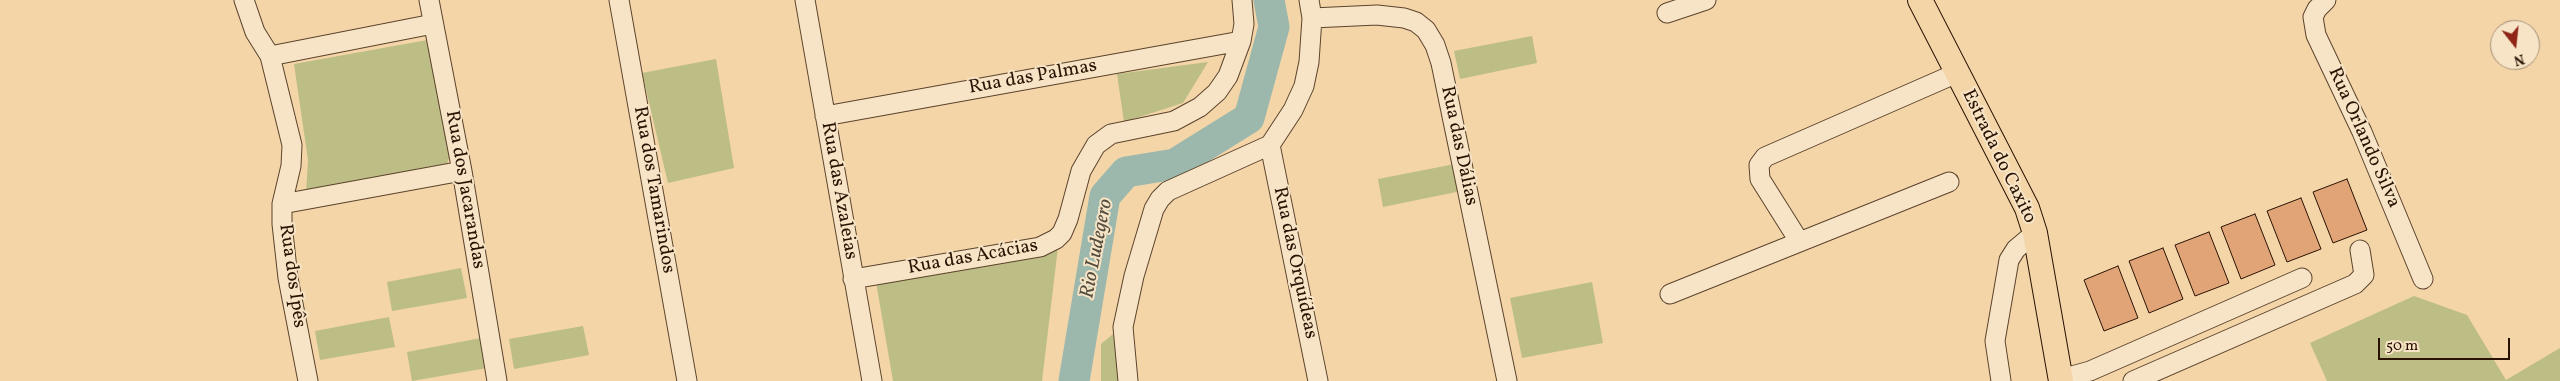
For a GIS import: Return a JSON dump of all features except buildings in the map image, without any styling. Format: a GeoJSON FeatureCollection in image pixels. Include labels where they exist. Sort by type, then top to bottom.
{"type":"FeatureCollection","features":[{"type":"Feature","properties":{"kind":"main road","name":"Estrada do Caxito"},"geometry":{"type":"LineString","coordinates":[[1920,0],[2027,208],[2035,233],[2061,380]]}},
{"type":"Feature","properties":{"kind":"street","name":"Rua dos Ipês"},"geometry":{"type":"LineString","coordinates":[[244,0],[255,32],[270,56],[292,145],[292,166],[282,204],[284,246],[308,381]]}},
{"type":"Feature","properties":{"kind":"street","name":"Rua dos Jacarandas"},"geometry":{"type":"LineString","coordinates":[[429,0],[462,171],[497,381]]}},
{"type":"Feature","properties":{"kind":"street","name":"Rua dos Tamarindos"},"geometry":{"type":"LineString","coordinates":[[618,0],[687,381]]}},
{"type":"Feature","properties":{"kind":"street","name":"Rua das Azaleias"},"geometry":{"type":"LineString","coordinates":[[805,0],[872,381]]}},
{"type":"Feature","properties":{"kind":"street","name":"Rua das Acácias"},"geometry":{"type":"LineString","coordinates":[[853,279],[1048,244],[1062,233],[1081,171],[1096,145],[1111,134],[1174,121],[1200,107],[1217,92],[1228,76],[1241,41],[1244,24],[1242,0]]}},
{"type":"Feature","properties":{"kind":"street"},"geometry":{"type":"LineString","coordinates":[[1667,13],[1706,0]]}},
{"type":"Feature","properties":{"kind":"street","name":"Rua Orlando Silva"},"geometry":{"type":"LineString","coordinates":[[2326,0],[2317,9],[2313,17],[2316,35],[2362,132],[2423,279]]}},
{"type":"Feature","properties":{"kind":"street"},"geometry":{"type":"LineString","coordinates":[[1128,381],[1123,327],[1149,224],[1160,198],[1168,191],[1270,145],[1293,110],[1304,86],[1309,62],[1310,9]]}},
{"type":"Feature","properties":{"kind":"street","name":"Rua das Dálias"},"geometry":{"type":"LineString","coordinates":[[1310,9],[1404,18],[1416,22],[1426,30],[1434,45],[1441,63],[1507,381]]}},
{"type":"Feature","properties":{"kind":"street"},"geometry":{"type":"LineString","coordinates":[[270,56],[434,24]]}},
{"type":"Feature","properties":{"kind":"street","name":"Rua das Palmas"},"geometry":{"type":"LineString","coordinates":[[825,116],[1241,41]]}},
{"type":"Feature","properties":{"kind":"street"},"geometry":{"type":"LineString","coordinates":[[1799,241],[1760,179],[1759,165],[1765,157],[1957,73]]}},
{"type":"Feature","properties":{"kind":"street","name":"Rua das Orquídeas"},"geometry":{"type":"LineString","coordinates":[[1270,145],[1318,381]]}},
{"type":"Feature","properties":{"kind":"street"},"geometry":{"type":"LineString","coordinates":[[282,204],[462,171]]}},
{"type":"Feature","properties":{"kind":"street"},"geometry":{"type":"LineString","coordinates":[[1670,294],[1949,182]]}},
{"type":"Feature","properties":{"kind":"street"},"geometry":{"type":"LineString","coordinates":[[2001,381],[1995,341],[2009,260],[2016,249],[2035,233]]}},
{"type":"Feature","properties":{"kind":"street"},"geometry":{"type":"LineString","coordinates":[[2133,381],[2355,284],[2364,275],[2360,250]]}},
{"type":"Feature","properties":{"kind":"street"},"geometry":{"type":"LineString","coordinates":[[2061,380],[2093,376],[2302,278]]}},
{"type":"Feature","properties":{"kind":"green space"},"geometry":{"type":"Polygon","coordinates":[[[1532,36],[1537,63],[1460,79],[1454,51],[1532,36]]]}},
{"type":"Feature","properties":{"kind":"green space"},"geometry":{"type":"Polygon","coordinates":[[[433,39],[451,150],[447,165],[306,194],[308,160],[294,64],[433,39]]]}},
{"type":"Feature","properties":{"kind":"green space"},"geometry":{"type":"Polygon","coordinates":[[[716,59],[734,168],[668,183],[642,73],[716,59]]]}},
{"type":"Feature","properties":{"kind":"green space"},"geometry":{"type":"Polygon","coordinates":[[[1208,62],[1183,103],[1124,122],[1117,74],[1208,62]]]}},
{"type":"Feature","properties":{"kind":"green space"},"geometry":{"type":"Polygon","coordinates":[[[1455,164],[1461,191],[1383,207],[1378,179],[1455,164]]]}},
{"type":"Feature","properties":{"kind":"green space"},"geometry":{"type":"Polygon","coordinates":[[[1058,247],[1042,381],[893,381],[876,282],[1058,247]]]}},
{"type":"Feature","properties":{"kind":"green space"},"geometry":{"type":"Polygon","coordinates":[[[461,268],[467,298],[392,311],[387,282],[461,268]]]}},
{"type":"Feature","properties":{"kind":"green space"},"geometry":{"type":"Polygon","coordinates":[[[1592,282],[1603,343],[1522,358],[1510,298],[1592,282]]]}},
{"type":"Feature","properties":{"kind":"green space"},"geometry":{"type":"Polygon","coordinates":[[[2414,296],[2467,315],[2506,380],[2560,348],[2560,381],[2327,381],[2310,343],[2414,296]]]}},
{"type":"Feature","properties":{"kind":"green space"},"geometry":{"type":"Polygon","coordinates":[[[389,317],[395,347],[320,360],[315,331],[389,317]]]}},
{"type":"Feature","properties":{"kind":"green space"},"geometry":{"type":"Polygon","coordinates":[[[583,326],[589,355],[514,369],[509,339],[583,326]]]}},
{"type":"Feature","properties":{"kind":"green space"},"geometry":{"type":"Polygon","coordinates":[[[1113,334],[1122,381],[1101,381],[1101,344],[1113,334]]]}},
{"type":"Feature","properties":{"kind":"green space"},"geometry":{"type":"Polygon","coordinates":[[[481,338],[487,368],[412,381],[407,352],[481,338]]]}},
{"type":"Feature","properties":{"kind":"waterway","name":"Rio Ludegero"},"geometry":{"type":"LineString","coordinates":[[1074,381],[1105,196],[1126,172],[1175,164],[1249,118],[1274,27],[1269,0]]}}]}
